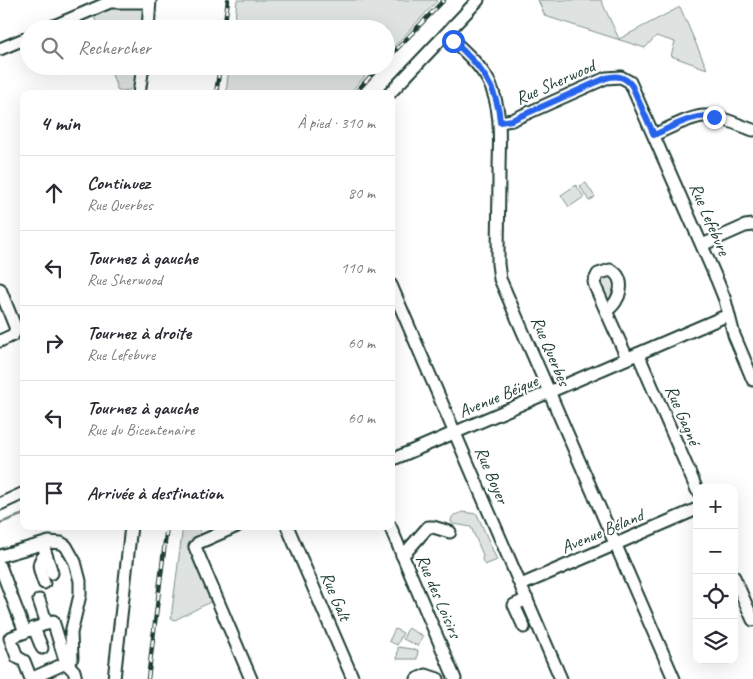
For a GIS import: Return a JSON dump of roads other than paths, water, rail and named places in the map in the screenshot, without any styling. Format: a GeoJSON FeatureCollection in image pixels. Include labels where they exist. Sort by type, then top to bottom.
{"type":"FeatureCollection","features":[{"type":"Feature","properties":{"kind":"street"},"geometry":{"type":"LineString","coordinates":[[393,90],[478,0]]}},
{"type":"Feature","properties":{"kind":"street"},"geometry":{"type":"LineString","coordinates":[[68,20],[110,2],[149,1],[148,20]]}},
{"type":"Feature","properties":{"kind":"street","name":"Rue Querbes"},"geometry":{"type":"LineString","coordinates":[[446,34],[475,61],[486,77],[496,101],[500,122],[499,274],[674,679]]}},
{"type":"Feature","properties":{"kind":"street"},"geometry":{"type":"LineString","coordinates":[[0,49],[20,41]]}},
{"type":"Feature","properties":{"kind":"street"},"geometry":{"type":"LineString","coordinates":[[140,90],[142,75]]}},
{"type":"Feature","properties":{"kind":"street","name":"Rue Sherwood"},"geometry":{"type":"LineString","coordinates":[[500,122],[512,120],[606,78],[617,76],[624,78]]}},
{"type":"Feature","properties":{"kind":"street","name":"Rue Lefebvre"},"geometry":{"type":"LineString","coordinates":[[624,78],[630,82],[635,91],[702,244],[723,294],[728,315],[748,353],[753,380]]}},
{"type":"Feature","properties":{"kind":"street"},"geometry":{"type":"LineString","coordinates":[[654,135],[704,116],[714,117],[753,130]]}},
{"type":"Feature","properties":{"kind":"street"},"geometry":{"type":"LineString","coordinates":[[702,244],[745,226],[753,225]]}},
{"type":"Feature","properties":{"kind":"street"},"geometry":{"type":"LineString","coordinates":[[0,289],[15,324],[16,332],[0,341]]}},
{"type":"Feature","properties":{"kind":"street","name":"Rue Boyer"},"geometry":{"type":"LineString","coordinates":[[395,294],[561,679]]}},
{"type":"Feature","properties":{"kind":"street","name":"Rue Gagné"},"geometry":{"type":"LineString","coordinates":[[607,310],[632,356],[694,484]]}},
{"type":"Feature","properties":{"kind":"street","name":"Avenue Béique"},"geometry":{"type":"LineString","coordinates":[[395,458],[728,315]]}},
{"type":"Feature","properties":{"kind":"street"},"geometry":{"type":"LineString","coordinates":[[0,504],[20,495]]}},
{"type":"Feature","properties":{"kind":"street","name":"Avenue Béland"},"geometry":{"type":"LineString","coordinates":[[521,585],[693,511]]}},
{"type":"Feature","properties":{"kind":"street"},"geometry":{"type":"LineString","coordinates":[[402,555],[407,552],[428,527],[450,532]]}},
{"type":"Feature","properties":{"kind":"street"},"geometry":{"type":"LineString","coordinates":[[114,679],[131,530]]}},
{"type":"Feature","properties":{"kind":"street"},"geometry":{"type":"LineString","coordinates":[[228,530],[195,546],[251,679]]}},
{"type":"Feature","properties":{"kind":"street","name":"Rue Galt"},"geometry":{"type":"LineString","coordinates":[[289,530],[353,679]]}},
{"type":"Feature","properties":{"kind":"street","name":"Rue des Loisirs"},"geometry":{"type":"LineString","coordinates":[[392,530],[456,679]]}},
{"type":"Feature","properties":{"kind":"street"},"geometry":{"type":"LineString","coordinates":[[0,556],[44,550],[56,542],[66,546],[75,562],[80,581],[80,595],[71,633],[72,658],[66,663],[37,676],[35,679]]}},
{"type":"Feature","properties":{"kind":"street"},"geometry":{"type":"LineString","coordinates":[[44,550],[52,573]]}},
{"type":"Feature","properties":{"kind":"street"},"geometry":{"type":"LineString","coordinates":[[44,550],[38,563],[44,583]]}},
{"type":"Feature","properties":{"kind":"street"},"geometry":{"type":"LineString","coordinates":[[0,566],[30,630],[42,648]]}},
{"type":"Feature","properties":{"kind":"street"},"geometry":{"type":"LineString","coordinates":[[738,585],[753,620]]}},
{"type":"Feature","properties":{"kind":"street"},"geometry":{"type":"LineString","coordinates":[[524,627],[514,605],[526,599]]}},
{"type":"Feature","properties":{"kind":"street"},"geometry":{"type":"LineString","coordinates":[[39,600],[47,624]]}},
{"type":"Feature","properties":{"kind":"street"},"geometry":{"type":"LineString","coordinates":[[31,679],[24,661],[17,658],[10,638],[53,621],[66,663],[74,671],[76,679]]}},
{"type":"Feature","properties":{"kind":"street"},"geometry":{"type":"LineString","coordinates":[[416,679],[426,675],[438,679]]}},
{"type":"Feature","properties":{"kind":"waterway"},"geometry":{"type":"LineString","coordinates":[[0,523],[20,516]]}},
{"type":"Feature","properties":{"kind":"railway"},"geometry":{"type":"LineString","coordinates":[[225,20],[228,0]]}},
{"type":"Feature","properties":{"kind":"railway"},"geometry":{"type":"LineString","coordinates":[[395,51],[444,0]]}},
{"type":"Feature","properties":{"kind":"railway"},"geometry":{"type":"LineString","coordinates":[[217,90],[219,75]]}},
{"type":"Feature","properties":{"kind":"railway"},"geometry":{"type":"LineString","coordinates":[[358,90],[372,75]]}},
{"type":"Feature","properties":{"kind":"railway"},"geometry":{"type":"LineString","coordinates":[[148,679],[167,530]]}}]}
